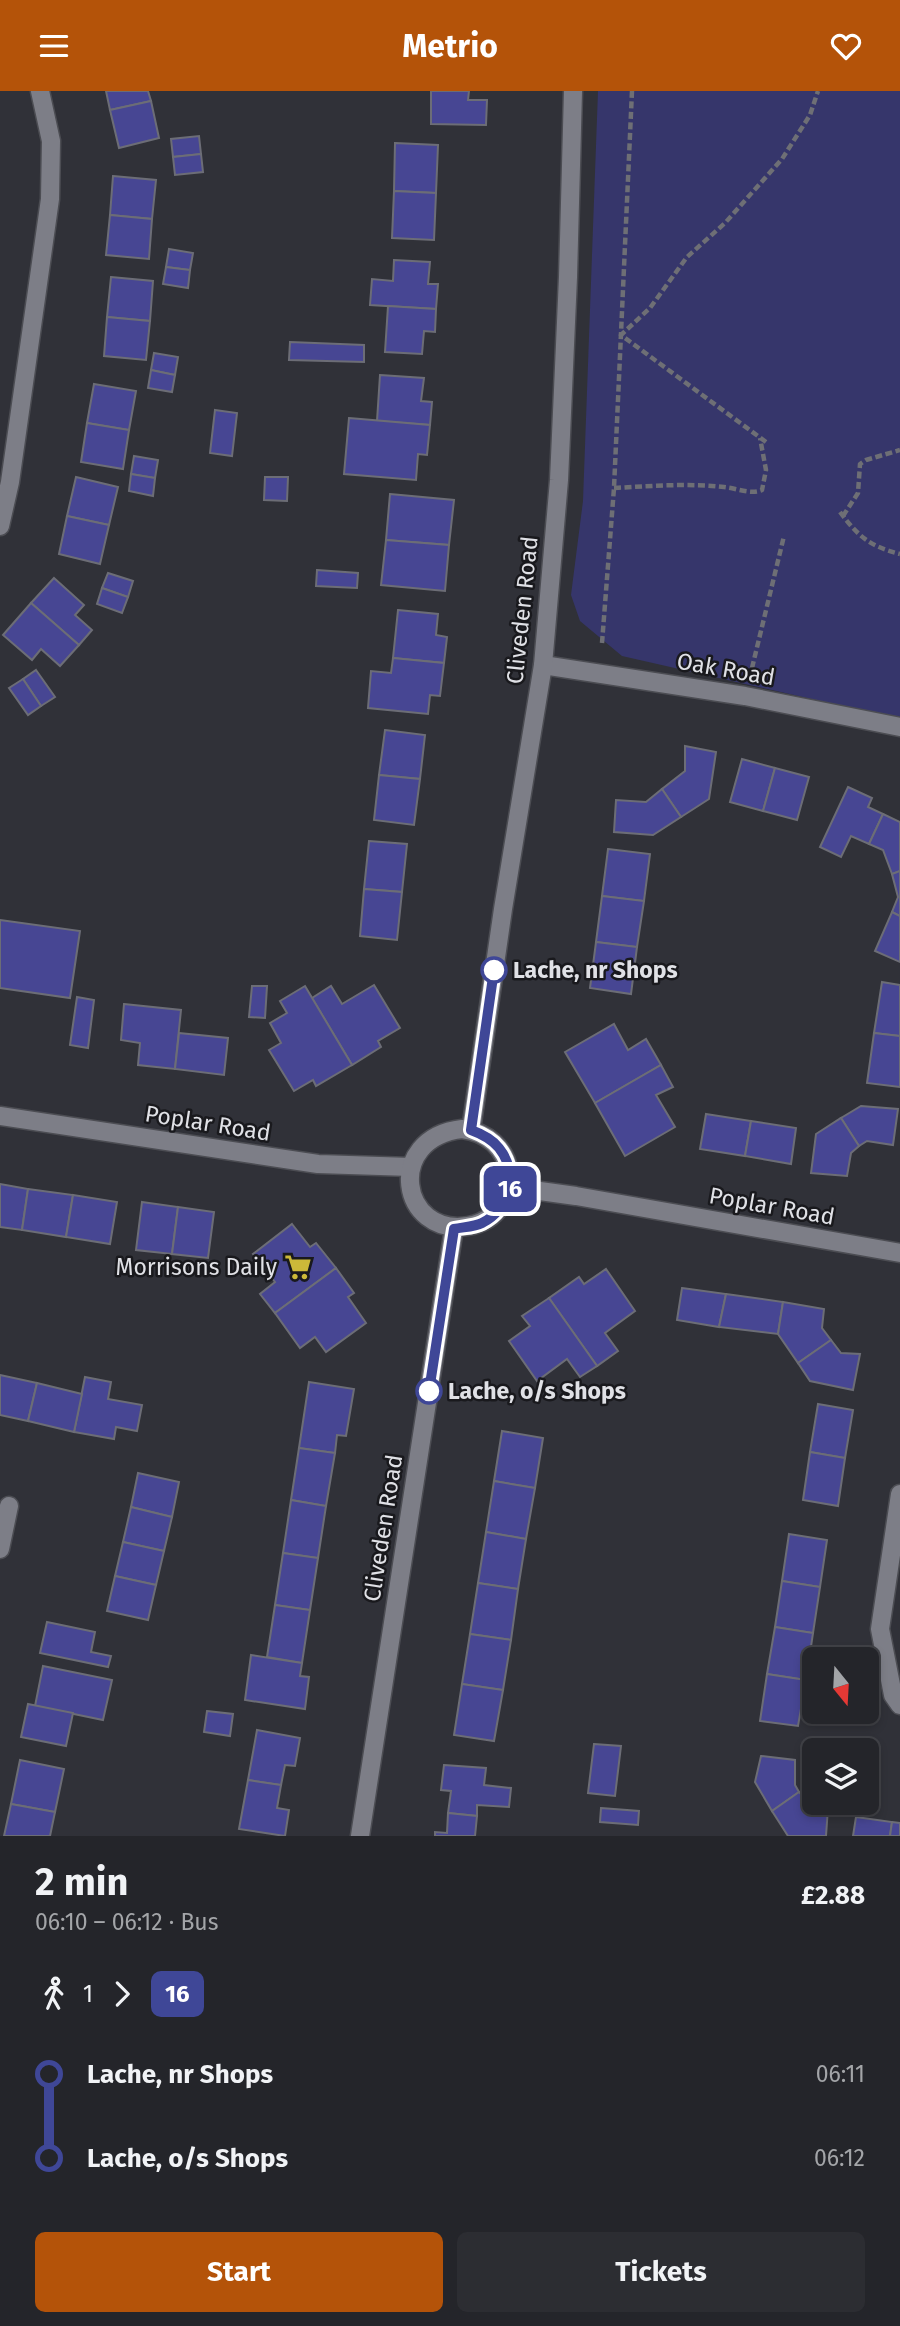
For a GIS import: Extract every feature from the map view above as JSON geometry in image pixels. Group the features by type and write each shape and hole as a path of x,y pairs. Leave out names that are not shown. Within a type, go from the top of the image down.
{"street":[{"path":"0,526 10,482 50,199 51,141 40,91"},
{"name":"Cliveden Road","path":"471,1130 503,909 543,665 559,480 573,91"},
{"name":"Oak Road","path":"543,665 745,696 900,727"},
{"name":"Poplar Road","path":"0,1116 318,1164 411,1167"},
{"path":"471,1130 488,1137 500,1149 508,1164 511,1187 494,1215 480,1224 454,1229 438,1224 423,1213 414,1199 410,1185 411,1167 417,1152 429,1139 445,1131 471,1130"},
{"name":"Poplar Road","path":"511,1187 900,1253"},
{"name":"Cliveden Road","path":"360,1836 454,1229"},
{"path":"900,1494 880,1629 893,1695 900,1705"},
{"path":"0,1549 9,1506"}],"path":[{"path":"600,672 614,488 632,91"},
{"path":"621,335 650,309 687,257 725,223 782,159 810,115 818,91"},
{"path":"621,335 766,442"},
{"path":"614,488 692,485 756,492 762,490 766,470 760,438"},
{"path":"900,450 860,464 859,493 841,514 857,535 886,551 900,554"},
{"path":"745,696 784,536"}],"shaded area":[{"path":"598,91 900,91 900,719 622,656 580,621 571,595 583,501"}],"building":[{"path":"106,91 148,91 151,101 110,110"},
{"path":"431,91 469,91 468,100 487,100 486,125 431,124"},
{"path":"151,101 159,138 119,148 110,110"},
{"path":"199,136 201,154 173,157 171,139"},
{"path":"395,143 438,145 436,193 394,191"},
{"path":"201,154 203,172 175,175 173,157"},
{"path":"113,176 156,180 152,219 110,215"},
{"path":"394,191 436,193 434,240 392,238"},
{"path":"110,215 152,219 149,259 106,255"},
{"path":"169,249 193,253 190,270 166,267"},
{"path":"394,260 430,262 428,284 438,284 436,309 370,305 372,279 393,281"},
{"path":"166,267 190,270 188,288 163,284"},
{"path":"111,277 153,281 150,321 107,317"},
{"path":"388,306 436,309 435,332 424,331 422,354 385,352"},
{"path":"107,317 150,321 146,360 104,356"},
{"path":"290,342 364,345 364,362 289,360"},
{"path":"154,353 178,357 175,375 151,370"},
{"path":"151,370 175,375 172,392 148,388"},
{"path":"380,375 424,378 421,401 432,402 430,425 377,421"},
{"path":"94,384 136,391 129,430 87,423"},
{"path":"215,410 237,413 232,456 210,453"},
{"path":"349,418 430,425 427,455 418,454 416,480 344,474"},
{"path":"87,423 129,430 123,469 81,462"},
{"path":"134,456 158,460 155,478 131,474"},
{"path":"131,474 155,478 153,496 129,491"},
{"path":"76,477 118,487 109,525 67,516"},
{"path":"265,477 288,477 287,501 264,500"},
{"path":"390,494 454,500 449,545 386,540"},
{"path":"67,516 109,525 100,564 59,554"},
{"path":"386,540 449,545 445,591 381,585"},
{"path":"317,570 358,573 357,588 316,586"},
{"path":"108,573 133,581 128,597 102,588"},
{"path":"54,578 84,605 75,615 92,630 79,645 31,603"},
{"path":"102,588 128,597 122,613 97,604"},
{"path":"31,603 79,645 60,666 41,649 32,660 3,635"},
{"path":"398,610 438,614 436,635 447,637 444,663 393,658"},
{"path":"393,658 444,663 440,696 430,695 428,714 368,708 371,671 391,673"},
{"path":"36,670 55,697 41,706 23,679"},
{"path":"23,679 41,706 28,715 9,688"},
{"path":"385,730 425,735 420,779 379,775"},
{"path":"685,746 716,752 709,799 681,817 662,789 685,771"},
{"path":"742,759 775,768 763,811 730,802"},
{"path":"775,768 809,777 797,820 763,811"},
{"path":"379,775 420,779 414,825 374,820"},
{"path":"848,787 872,798 868,807 883,814 869,844 851,836 841,857 820,847"},
{"path":"662,789 681,817 653,835 614,832 616,800 646,802"},
{"path":"883,814 900,822 900,871 892,874 883,850 869,844"},
{"path":"369,841 407,844 402,892 364,889"},
{"path":"608,849 650,854 644,901 602,896"},
{"path":"900,871 900,916 892,912 898,897 892,874"},
{"path":"364,889 402,892 397,940 360,936"},
{"path":"602,896 644,901 637,947 596,942"},
{"path":"892,912 900,916 900,962 875,951"},
{"path":"0,920 80,931 70,998 0,988"},
{"path":"596,942 637,947 631,994 590,988"},
{"path":"882,982 900,985 900,1036 874,1033"},
{"path":"374,985 400,1028 378,1041 381,1047 352,1065 312,998 331,986 342,1004"},
{"path":"252,986 267,986 265,1018 249,1017"},
{"path":"305,986 352,1065 316,1086 313,1080 294,1091 269,1050 281,1043 270,1023 287,1013 280,1001"},
{"path":"77,997 94,1000 88,1048 70,1045"},
{"path":"124,1004 181,1010 175,1069 138,1065 140,1043 121,1040"},
{"path":"614,1024 628,1050 646,1039 661,1065 595,1103 565,1052"},
{"path":"179,1033 228,1038 224,1075 175,1069"},
{"path":"874,1033 900,1036 900,1087 867,1083"},
{"path":"661,1065 673,1087 656,1095 675,1127 625,1156 595,1103"},
{"path":"861,1106 898,1109 893,1145 867,1141 859,1146 841,1118"},
{"path":"706,1114 751,1121 745,1156 700,1149"},
{"path":"841,1118 859,1146 851,1153 847,1176 811,1173 816,1134"},
{"path":"751,1121 796,1128 791,1164 745,1156"},
{"path":"0,1184 28,1189 22,1230 0,1227"},
{"path":"28,1189 73,1195 66,1237 22,1230"},
{"path":"73,1195 117,1202 110,1244 66,1237"},
{"path":"142,1202 178,1207 172,1254 136,1250"},
{"path":"178,1207 214,1212 208,1258 172,1254"},
{"path":"292,1224 310,1247 316,1243 336,1268 275,1313 260,1294 275,1282 253,1254"},
{"path":"336,1268 354,1293 348,1297 366,1323 326,1352 315,1337 300,1348 275,1313"},
{"path":"606,1269 635,1311 605,1333 618,1351 597,1366 549,1298 579,1277 584,1284"},
{"path":"682,1288 726,1294 719,1327 677,1320"},
{"path":"726,1294 783,1302 778,1334 719,1327"},
{"path":"549,1298 597,1366 580,1377 567,1359 537,1381 509,1341 530,1326 522,1316"},
{"path":"783,1302 824,1309 822,1328 831,1340 798,1363 778,1334"},
{"path":"831,1340 841,1353 860,1354 853,1390 810,1381 798,1363"},
{"path":"0,1375 37,1383 28,1421 0,1415"},
{"path":"85,1377 111,1382 108,1399 142,1405 137,1431 116,1427 114,1439 74,1432"},
{"path":"309,1382 354,1389 346,1436 337,1435 335,1453 299,1448"},
{"path":"37,1383 82,1394 74,1432 28,1421"},
{"path":"818,1404 853,1410 845,1458 810,1452"},
{"path":"502,1431 543,1438 535,1488 494,1481"},
{"path":"299,1448 335,1453 326,1506 291,1500"},
{"path":"810,1452 845,1458 838,1506 803,1500"},
{"path":"138,1473 179,1482 172,1517 131,1507"},
{"path":"494,1481 535,1488 526,1539 486,1532"},
{"path":"291,1500 326,1506 318,1558 283,1553"},
{"path":"131,1507 172,1517 164,1551 123,1542"},
{"path":"486,1532 526,1539 518,1589 478,1583"},
{"path":"789,1534 827,1540 820,1587 782,1581"},
{"path":"123,1542 164,1551 156,1585 115,1576"},
{"path":"283,1553 318,1558 310,1610 275,1605"},
{"path":"115,1576 156,1585 148,1620 107,1611"},
{"path":"782,1581 820,1587 813,1633 775,1627"},
{"path":"478,1583 518,1589 511,1640 470,1634"},
{"path":"275,1605 310,1610 302,1663 267,1657"},
{"path":"47,1622 95,1632 91,1652 111,1656 108,1667 40,1653"},
{"path":"775,1627 813,1633 811,1647 802,1647 802,1679 767,1674"},
{"path":"470,1634 511,1640 503,1690 462,1684"},
{"path":"251,1655 302,1663 300,1676 309,1677 305,1709 245,1700"},
{"path":"43,1666 112,1680 103,1720 35,1706"},
{"path":"767,1674 802,1679 798,1726 760,1721"},
{"path":"462,1684 503,1690 494,1741 454,1735"},
{"path":"28,1704 73,1713 66,1746 21,1737"},
{"path":"207,1711 233,1714 230,1736 204,1732"},
{"path":"257,1730 300,1738 295,1766 285,1765 281,1785 248,1780"},
{"path":"594,1744 621,1746 615,1796 588,1793"},
{"path":"761,1756 795,1760 795,1785 799,1792 772,1811 755,1782"},
{"path":"20,1760 64,1769 55,1812 11,1804"},
{"path":"444,1765 486,1768 484,1785 511,1788 509,1807 477,1805 477,1816 448,1813 451,1791 441,1790"},
{"path":"248,1780 281,1785 277,1808 289,1810 285,1836 239,1829"},
{"path":"799,1792 802,1795 802,1815 828,1815 826,1836 788,1836 772,1811"},
{"path":"11,1804 55,1812 50,1836 4,1836"},
{"path":"601,1808 639,1811 638,1825 600,1822"},
{"path":"448,1813 477,1816 475,1836 435,1836 435,1832 447,1833"},
{"path":"856,1817 892,1822 890,1836 853,1836"},
{"path":"892,1822 900,1823 900,1836 890,1836"}],"bus line":[{"name":"16","path":"429,1391 454,1229 480,1224 494,1215 505,1201 511,1187 508,1164 500,1149 488,1137 471,1130 494,970"}],"place":[{"name":"Lache, nr Shops","path":"494,970"},
{"name":"Morrisons Daily","path":"298,1267"},
{"name":"Lache, o/s Shops","path":"429,1391"}]}
